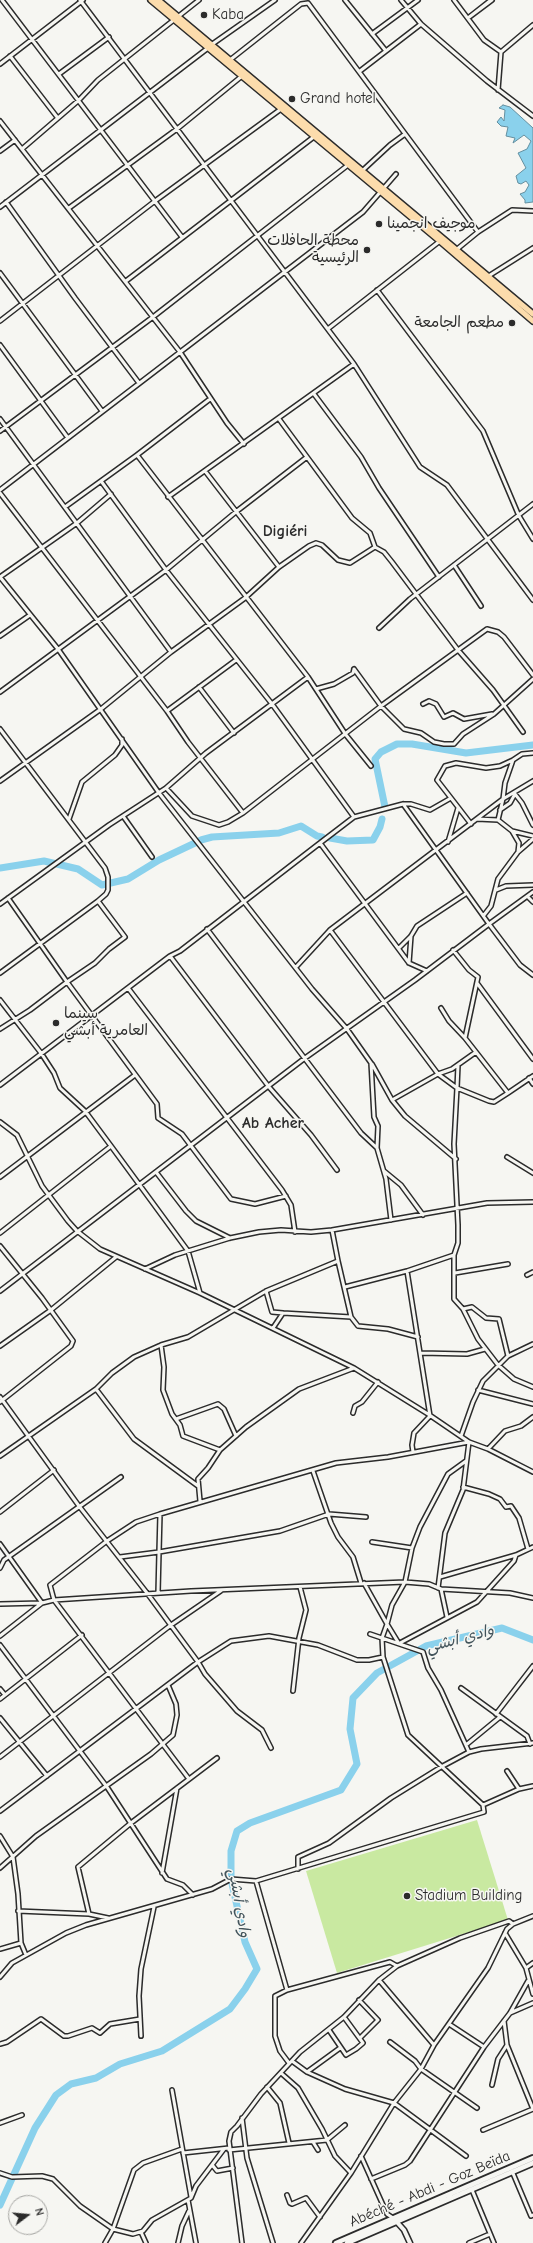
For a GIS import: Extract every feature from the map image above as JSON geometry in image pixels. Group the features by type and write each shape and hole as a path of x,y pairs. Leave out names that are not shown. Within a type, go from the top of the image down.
{"highway":[{"path":"150,0 209,46 281,110 362,171 383,191"},
{"path":"158,0 175,18"},
{"path":"209,46 230,60 348,165 383,191 456,250 533,322"},
{"path":"417,219 440,241 533,314"}],"main road":[{"name":"Abéché - Abdi - Goz Beïda","path":"336,2243 395,2220 511,2170 533,2158"},
{"path":"347,2243 395,2220 472,2190 511,2170 533,2163"}],"street":[{"path":"2,0 60,74 182,237"},
{"path":"0,64 82,0 177,129 329,328 420,467 447,485 533,600"},
{"path":"22,149 57,117 79,100 87,89 199,0"},
{"path":"265,0 268,5"},
{"path":"0,207 101,129 151,93 209,46 275,0"},
{"path":"345,0 386,51"},
{"path":"401,0 421,24 498,90 533,116"},
{"path":"372,34 418,0"},
{"path":"454,0 484,40 501,52"},
{"path":"468,18 491,0"},
{"path":"230,60 306,2 360,71 478,232"},
{"path":"360,71 421,24"},
{"path":"498,90 501,52 533,25"},
{"path":"60,74 109,37"},
{"path":"10,56 57,117"},
{"path":"69,208 177,129 242,76"},
{"path":"0,321 204,164 281,110"},
{"path":"0,121 43,174 180,352 210,399 244,444"},
{"path":"362,171 390,145 405,134"},
{"path":"126,281 316,135"},
{"path":"0,151 15,140"},
{"path":"0,431 153,317 348,165"},
{"path":"0,490 363,212 383,191 396,174"},
{"path":"6,202 58,275 139,383"},
{"path":"456,250 478,232 512,210 533,211"},
{"path":"329,328 440,241"},
{"path":"486,278 533,248"},
{"path":"0,273 102,411"},
{"path":"377,290 483,431 519,516 533,539"},
{"path":"0,345 68,438"},
{"path":"168,497 354,364"},
{"path":"314,394 361,457 379,488 438,577"},
{"path":"65,507 210,399"},
{"path":"0,419 130,594 171,652"},
{"path":"279,419 352,518 370,533 376,547 384,552 458,650 504,705 523,732"},
{"path":"136,455 203,539 245,598 308,677 346,735 371,766"},
{"path":"0,692 130,594 166,570 237,511 307,457"},
{"path":"205,471 279,567"},
{"path":"101,480 166,570 272,704 354,817"},
{"path":"0,493 243,813"},
{"path":"111,494 77,523 0,577 58,649 101,708 159,793 245,901 312,989 347,1029 371,1063 392,1100 418,1129 456,1159"},
{"path":"379,628 416,594 533,504"},
{"path":"0,782 101,708 171,652 245,598 279,567 312,544 322,545 338,560 350,563 376,547"},
{"path":"454,565 481,606"},
{"path":"530,595 533,592"},
{"path":"0,636 30,615"},
{"path":"166,788 192,816 219,825 243,813 346,735 381,706 488,629 492,629 504,637 533,675"},
{"path":"167,711 236,660"},
{"path":"316,689 334,684 353,673 354,668 381,706 404,729 421,733 434,742 454,744 463,734 494,714 533,679"},
{"path":"0,904 86,841 166,788 201,758 308,677"},
{"path":"199,687 234,733"},
{"path":"422,704 429,701 436,704 444,717 453,713 464,719 494,714"},
{"path":"0,730 24,764 86,841 105,868 108,877 107,893 98,902 0,973"},
{"path":"69,820 82,782 116,755 122,745 122,739"},
{"path":"471,824 437,780 445,766 456,763 486,768 500,766 522,754 533,753"},
{"path":"498,820 505,783 513,760"},
{"path":"296,967 330,930 503,799 515,794 533,781"},
{"path":"500,810 510,803 515,794"},
{"path":"515,794 522,803 533,826"},
{"path":"0,1085 170,956 180,951 354,817 403,804 411,804 430,810 451,798"},
{"path":"403,804 520,965 533,975"},
{"path":"448,842 458,808"},
{"path":"122,816 152,856"},
{"path":"477,819 498,820 512,831 533,838 518,852 498,879 491,906 484,915"},
{"path":"512,831 519,843 518,852"},
{"path":"320,843 409,963 427,971"},
{"path":"496,890 506,886 533,885"},
{"path":"0,1291 305,1058 427,971 453,950 533,892"},
{"path":"399,948 411,936 417,926 467,893"},
{"path":"528,896 533,902"},
{"path":"8,898 67,982 157,1104 158,1118 182,1134 189,1146 231,1199 255,1204 286,1196"},
{"path":"0,1029 95,963 109,949 125,937 98,902"},
{"path":"207,929 361,1133 377,1148"},
{"path":"330,930 382,1002 438,1074 457,1088 494,1102 533,1076"},
{"path":"409,963 411,936"},
{"path":"453,950 469,970 478,977 465,1038"},
{"path":"170,956 269,1087 310,1135 337,1170"},
{"path":"477,983 533,1059"},
{"path":"128,988 286,1196 291,1205 295,1232"},
{"path":"0,1000 41,1053 54,1073 60,1088 85,1111 188,1251 200,1293"},
{"path":"441,1008 449,1021 465,1038 508,1093"},
{"path":"392,1100 438,1074 458,1065 476,1052"},
{"path":"371,1063 374,1117 378,1126 377,1148 384,1171 391,1220"},
{"path":"458,1065 454,1132 458,1243 454,1255 455,1273 452,1295 463,1310 485,1349 498,1365 514,1379 533,1387"},
{"path":"0,1177 85,1111 135,1075"},
{"path":"529,1078 533,1084"},
{"path":"0,1122 17,1135 48,1195 77,1231 100,1248 116,1258 200,1293 354,1368 378,1382 469,1442 488,1449 533,1472"},
{"path":"0,1233 111,1146"},
{"path":"507,1157 533,1173"},
{"path":"384,1171 401,1185 423,1215"},
{"path":"156,1172 186,1211 196,1221 230,1238"},
{"path":"145,1269 188,1251 230,1238 259,1232 332,1230 423,1215 487,1202 533,1202"},
{"path":"332,1230 351,1317 358,1326 388,1329 418,1337"},
{"path":"0,1246 23,1273 73,1341 72,1344 1,1400 54,1470 79,1506 120,1557 171,1625 205,1674 238,1711 262,1730 272,1748"},
{"path":"345,1287 454,1255"},
{"path":"0,1346 51,1310 116,1258"},
{"path":"0,1456 96,1389 125,1363 161,1345 188,1337 266,1291 338,1261"},
{"path":"455,1273 508,1264"},
{"path":"407,1270 430,1416"},
{"path":"527,1275 533,1272"},
{"path":"266,1291 272,1312 351,1317"},
{"path":"463,1310 472,1307 486,1318 499,1319 508,1356"},
{"path":"273,1328 283,1313"},
{"path":"461,1436 478,1390 498,1365 508,1356 533,1344"},
{"path":"161,1345 164,1367 163,1390 180,1425 183,1436 220,1450"},
{"path":"421,1353 467,1354 485,1349"},
{"path":"200,1502 198,1479 208,1468 220,1450 236,1436 299,1389 354,1368"},
{"path":"353,1413 355,1406 362,1402 378,1382"},
{"path":"96,1389 134,1439 198,1486"},
{"path":"478,1390 533,1404"},
{"path":"176,1419 218,1404 224,1409 236,1436"},
{"path":"413,1452 412,1445 414,1433 430,1416"},
{"path":"488,1449 505,1431 521,1426 533,1417"},
{"path":"189,1779 164,1743 54,1600 51,1588 52,1583 107,1541 136,1522 336,1463 469,1442"},
{"path":"446,1617 439,1588 445,1533 463,1487 469,1442"},
{"path":"0,1977 12,1963 66,1933 108,1918 154,1907 212,1890 231,1879 256,1881 483,1813 485,1811 483,1805 408,1735 383,1657 382,1638 392,1605 405,1582 412,1548 443,1481 448,1474 466,1461"},
{"path":"0,1512 54,1470"},
{"path":"313,1471 338,1537 352,1554 362,1583 399,1643"},
{"path":"0,1568 1,1563 10,1558 79,1506 122,1477"},
{"path":"463,1487 489,1494 500,1499 506,1507 511,1506 519,1518 528,1549"},
{"path":"158,1593 160,1514"},
{"path":"120,1557 159,1552 280,1531 329,1514 366,1517"},
{"path":"372,1542 412,1548"},
{"path":"0,1544 42,1603"},
{"path":"440,1578 516,1555 533,1547"},
{"path":"399,1643 433,1627 446,1617 471,1606 488,1591 514,1562 516,1555"},
{"path":"0,1604 42,1603 54,1600 147,1593 405,1582 430,1584 439,1588 488,1591 533,1598"},
{"path":"293,1691 300,1642 299,1638 306,1610 300,1587"},
{"path":"0,1758 171,1625 222,1590"},
{"path":"0,1636 42,1603"},
{"path":"370,1634 423,1652 428,1668 441,1690 469,1752"},
{"path":"0,1699 82,1636"},
{"path":"0,1811 136,1708 223,1645 238,1639 269,1636 318,1645 357,1660 369,1660 383,1657"},
{"path":"0,1645 54,1716 79,1752 107,1787 162,1873 167,1879 182,1885 193,1895"},
{"path":"496,1714 533,1666"},
{"path":"0,1868 36,1836 107,1787 164,1743 173,1734 177,1715 176,1704 168,1685"},
{"path":"0,1688 5,1695"},
{"path":"298,1869 298,1857 329,1842 391,1798 441,1767 469,1752 481,1749 531,1744 527,1736 461,1688"},
{"path":"466,1745 500,1717"},
{"path":"0,1718 47,1776"},
{"path":"90,1914 78,1867 131,1823 217,1758"},
{"path":"507,1771 519,1789"},
{"path":"483,1805 519,1789 533,1786"},
{"path":"162,1873 177,1788"},
{"path":"0,1836 13,1857 18,1894 21,1942 26,1955"},
{"path":"256,1881 287,1990"},
{"path":"141,2036 140,2019 144,1952 154,1907"},
{"path":"18,1911 90,1914 108,1918"},
{"path":"301,2243 351,2173 394,2103 421,2069 434,2045 488,1968 505,1933 513,1924 533,1916"},
{"path":"242,2243 233,2168 229,2149 231,2132 267,2087 290,2062 344,2018 379,1980 397,1966 460,1938 509,1921 513,1924"},
{"path":"505,1933 526,1968 528,1981 533,1994"},
{"path":"0,1949 21,1942"},
{"path":"397,1966 390,1962 287,1990 276,1996 274,2023 275,2036 280,2051 290,2062 307,2072 345,2089 394,2103 466,2156"},
{"path":"526,1968 533,1963"},
{"path":"379,1980 434,2045"},
{"path":"371,2178 408,2163 484,2047 510,2013 528,1981"},
{"path":"359,2000 378,2020 360,2038"},
{"path":"510,2013 533,2003"},
{"path":"329,2030 340,2048 347,2055 362,2044 360,2038 344,2018"},
{"path":"0,2044 8,2042 41,2019 64,2036 68,2036 92,2028 100,2033 110,2024 140,2019"},
{"path":"483,2130 533,2109 507,2045 504,2020"},
{"path":"448,2024 484,2047"},
{"path":"390,2042 415,2061 421,2069 477,2108"},
{"path":"492,2085 498,2058 507,2045"},
{"path":"307,2072 340,2048"},
{"path":"281,2073 298,2088 337,2159 351,2173"},
{"path":"267,2087 280,2103 289,2143"},
{"path":"172,2090 189,2199 189,2210 196,2243"},
{"path":"0,2123 22,2115"},
{"path":"242,2118 246,2149 273,2243"},
{"path":"105,2243 113,2229 134,2170 143,2163 182,2151 246,2149 289,2143 327,2140 345,2125"},
{"path":"313,2142 318,2150"},
{"path":"0,2173 12,2177 42,2176 53,2179 80,2206 113,2229 125,2234 142,2232 152,2220 189,2199 196,2186 213,2166 224,2149"},
{"path":"361,2156 387,2214 404,2230 410,2243"},
{"path":"213,2166 217,2171 233,2168"},
{"path":"511,2170 533,2220"},
{"path":"472,2190 494,2243"},
{"path":"287,2195 290,2203 292,2204 306,2198 320,2217"},
{"path":"178,2243 182,2226 189,2210"},
{"path":"142,2232 146,2243"},
{"path":"468,2243 490,2234"}],"green space":[{"name":"Stadium Building","path":"477,1820 508,1920 337,1973 306,1871"}],"water":[{"path":"503,105 510,107 533,128 533,202 525,203 525,200 520,194 525,192 529,185 526,181 521,184 518,183 516,176 526,168 518,153 527,149 531,141 524,135 513,143 515,138 506,136 508,127 501,126 497,122 501,117 504,121 505,110 499,108"}],"waterway":[{"path":"385,807 375,759 381,752 397,744 412,744 466,753 533,745"},
{"path":"330,838 347,841 373,840 380,827 382,819"},
{"path":"201,840 212,837 279,833 301,826 317,836 322,837"},
{"path":"0,868 44,861 78,869 102,885 128,879 159,860 195,843"},
{"name":"وادي أبشي","path":"0,2205 35,2128 56,2095 71,2084 96,2078 120,2064 162,2051 230,2009 245,1989 257,1969 245,1942 231,1879 231,1851 237,1831 250,1823 341,1790 357,1764 350,1729 353,1698 377,1673 426,1646 502,1628 533,1640"}],"place":[{"name":"Kaba","path":"204,15"},
{"name":"Grand hotel","path":"292,99"},
{"name":"موجيف انجمينا","path":"379,224"},
{"name":"محطة الحافلات الرئيسية","path":"367,250"},
{"name":"مطعم الجامعة","path":"512,323"},
{"name":"سينما العامرية أبشي","path":"56,1023"},
{"name":"Stadium Building","path":"407,1896"}],"district":[{"name":"Digiéri","path":"285,531"},
{"name":"Ab Acher","path":"273,1123"}]}
